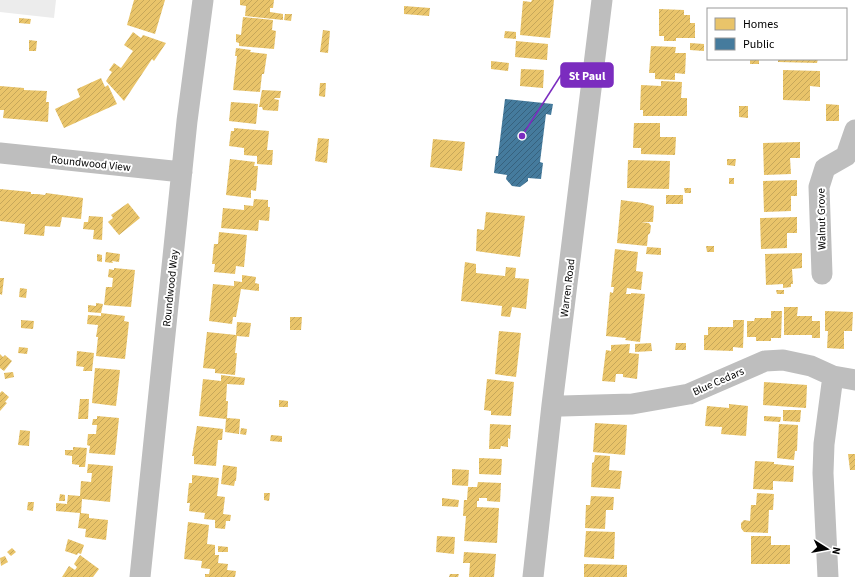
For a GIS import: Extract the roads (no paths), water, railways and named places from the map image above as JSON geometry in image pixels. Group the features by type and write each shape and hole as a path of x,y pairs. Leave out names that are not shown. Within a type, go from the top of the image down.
{"street":[{"name":"Roundwood Way","path":"140,577 182,172 202,0"},
{"name":"Warren Road","path":"533,577 552,405 602,0"},
{"name":"Walnut Grove","path":"822,274 819,186 826,168 850,161 855,130"},
{"name":"Roundwood View","path":"0,153 182,172"},
{"name":"Blue Cedars","path":"552,405 632,404 689,394 765,361 783,360 811,366 833,376 855,380"},
{"path":"828,577 823,473 824,444 833,376"}],"place":[{"name":"St Paul","path":"522,136"}]}
